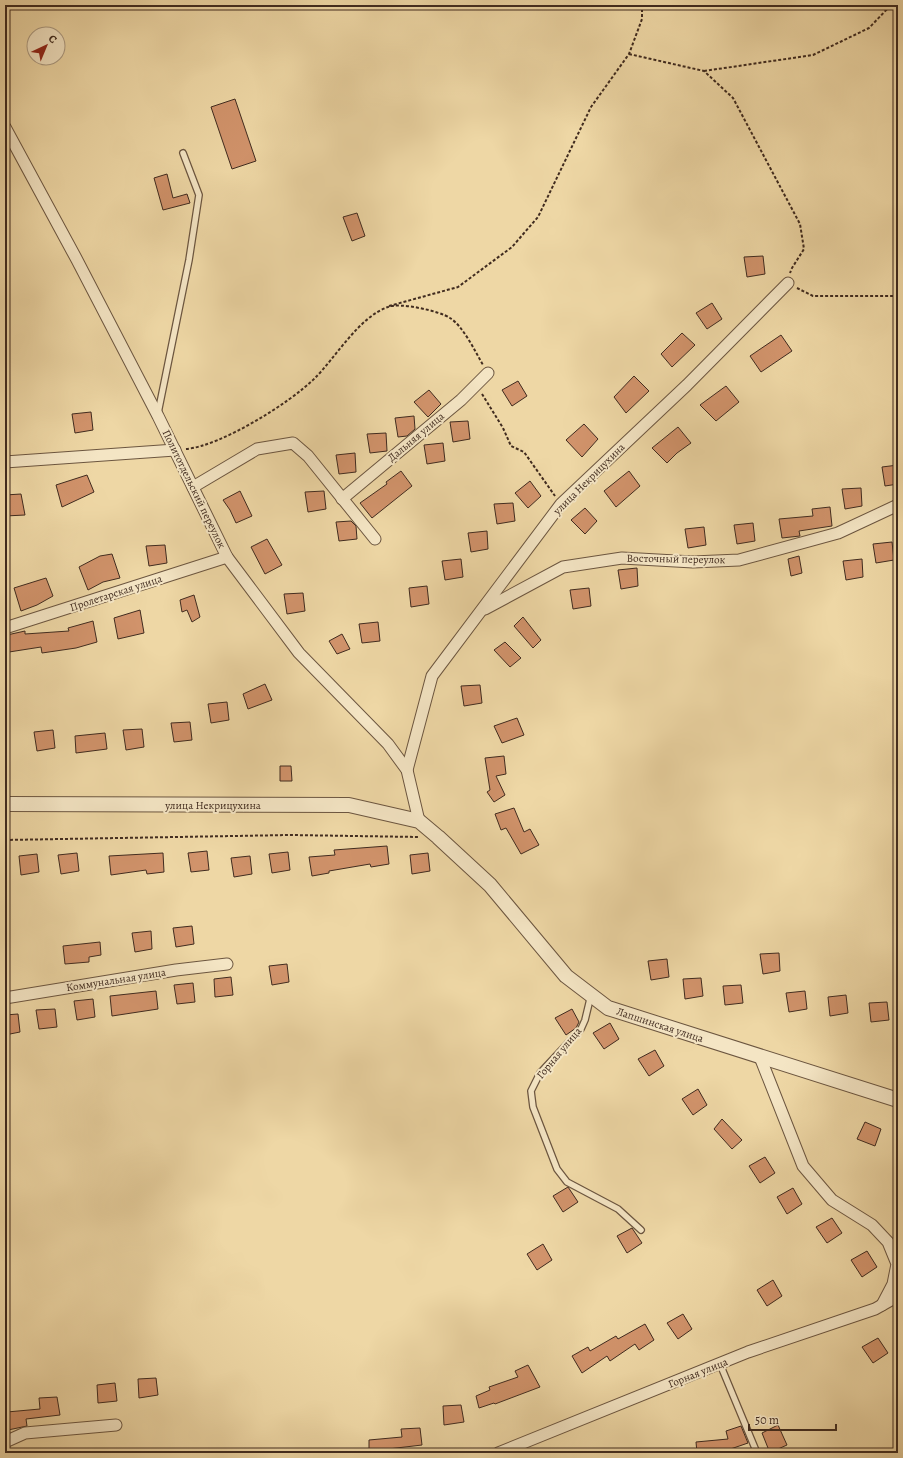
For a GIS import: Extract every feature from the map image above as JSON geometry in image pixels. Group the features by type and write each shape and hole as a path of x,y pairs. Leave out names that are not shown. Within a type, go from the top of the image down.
{"street":[{"name":"Политотдельский переулок","path":"5,127 77,260 158,416 227,557 299,653 388,744 407,770 418,821"},
{"name":"улица Некрицухина","path":"407,770 432,676 561,504 687,385 788,283"},
{"name":"Дальняя улица","path":"342,499 461,400 488,373"},
{"path":"193,487 257,449 292,443 308,456 375,539"},
{"path":"5,462 175,450"},
{"name":"Восточный переулок","path":"481,611 563,567 622,558 693,562 739,560 838,533 898,505"},
{"name":"Пролетарская улица","path":"5,628 227,557"},
{"name":"улица Некрицухина","path":"5,804 349,805 418,821"},
{"name":"Лапшинская улица","path":"418,821 438,837 490,885 566,976 608,1008 898,1100"},
{"name":"Коммунальная улица","path":"5,998 176,970 227,964"},
{"path":"760,1057 803,1166 832,1200 872,1225 888,1242 897,1264 893,1284 882,1305"},
{"name":"Горная улица","path":"498,1453 748,1352 875,1309 898,1296"},
{"path":"5,1442 26,1433 116,1425"}],"lane":[{"path":"158,416 189,260 199,195 183,153"},
{"name":"Горная улица","path":"591,995 585,1020 581,1029 540,1073 531,1091 533,1107 557,1169 567,1182 618,1209 641,1230"},
{"path":"720,1364 757,1453"}],"path":[{"path":"175,450 192,448 220,438 266,416 314,379 367,319 389,306 458,287 512,247 538,217 591,107 629,54 642,19 642,5"},
{"path":"629,54 704,71 812,55 869,28 891,5"},
{"path":"704,71 733,98 800,224 804,249 792,268 788,283 813,296 898,296"},
{"path":"389,306 413,306 450,318 468,338 488,373"},
{"path":"476,384 503,428 511,446 524,452 561,504"},
{"path":"5,840 290,835 438,837"}],"building":[{"path":"235,99 256,161 232,169 211,107"},
{"path":"167,174 173,198 187,194 190,203 163,210 154,178"},
{"path":"357,213 365,236 352,241 343,217"},
{"path":"763,256 765,274 747,277 744,257"},
{"path":"712,303 722,319 707,329 696,313"},
{"path":"682,333 695,345 672,367 661,354"},
{"path":"781,335 792,351 761,372 750,356"},
{"path":"634,376 649,391 626,413 614,397"},
{"path":"518,381 527,396 512,406 502,390"},
{"path":"726,386 739,402 716,421 700,405"},
{"path":"429,390 441,404 428,417 414,402"},
{"path":"91,412 93,430 75,433 72,414"},
{"path":"414,416 415,429 407,436 398,437 395,418"},
{"path":"468,421 470,439 453,442 450,422"},
{"path":"584,424 598,439 582,457 566,440"},
{"path":"678,427 691,443 677,453 667,463 652,448"},
{"path":"386,433 387,451 370,453 367,434"},
{"path":"443,443 445,461 427,464 424,445"},
{"path":"355,453 356,472 339,474 336,455"},
{"path":"898,465 898,484 885,486 882,467"},
{"path":"401,471 412,486 372,518 360,503 387,484 386,482"},
{"path":"629,471 640,486 616,507 604,491"},
{"path":"87,475 94,492 62,507 56,485"},
{"path":"530,481 541,496 528,508 515,493"},
{"path":"861,488 862,506 845,509 842,489"},
{"path":"240,491 252,516 236,523 223,500"},
{"path":"324,491 326,509 308,512 305,492"},
{"path":"21,494 25,515 5,516 5,495"},
{"path":"513,503 515,521 497,524 494,504"},
{"path":"830,507 832,526 799,531 800,536 782,538 779,519 813,516 812,509"},
{"path":"585,508 597,521 585,534 571,520"},
{"path":"351,521 356,526 357,539 339,541 336,522"},
{"path":"753,523 755,541 737,544 734,525"},
{"path":"704,527 706,545 688,548 685,529"},
{"path":"487,531 488,549 471,552 468,533"},
{"path":"267,539 282,565 265,574 251,547"},
{"path":"892,542 894,560 876,563 873,544"},
{"path":"165,545 167,563 149,566 146,546"},
{"path":"112,554 120,578 103,582 88,590 79,567 100,556"},
{"path":"799,556 802,573 791,576 788,559"},
{"path":"461,559 463,577 445,580 442,561"},
{"path":"862,559 863,577 846,580 843,561"},
{"path":"637,568 638,586 621,589 618,570"},
{"path":"46,578 53,596 37,605 21,611 14,588"},
{"path":"427,586 429,604 411,607 409,588"},
{"path":"589,588 591,606 573,609 570,590"},
{"path":"303,593 305,611 287,614 284,594"},
{"path":"194,595 200,617 192,622 187,610 182,612 180,600"},
{"path":"140,610 144,633 118,639 114,618"},
{"path":"523,617 541,640 533,648 514,626"},
{"path":"93,621 97,642 76,648 42,653 41,647 9,652 7,635 25,631 25,634 69,631 68,628"},
{"path":"378,622 380,641 362,643 359,624"},
{"path":"342,634 350,649 337,654 329,641"},
{"path":"505,642 521,658 510,667 494,650"},
{"path":"265,684 272,700 248,709 243,694"},
{"path":"480,685 482,703 464,706 461,686"},
{"path":"227,702 229,720 211,723 208,704"},
{"path":"517,718 524,735 502,743 494,726"},
{"path":"190,722 192,740 174,742 171,723"},
{"path":"142,729 144,747 126,750 123,730"},
{"path":"53,730 55,748 37,751 34,732"},
{"path":"105,733 107,749 76,753 75,736"},
{"path":"504,756 506,774 496,776 505,795 494,802 487,792 490,790 485,758"},
{"path":"280,766 291,766 292,781 280,781"},
{"path":"514,808 524,832 530,829 539,845 521,854 506,828 501,830 495,814"},
{"path":"387,846 389,864 371,867 370,864 329,871 329,873 312,876 309,857 335,855 334,850"},
{"path":"207,851 209,870 191,872 188,853"},
{"path":"288,852 290,870 272,873 269,854"},
{"path":"77,853 79,871 61,874 58,855"},
{"path":"163,853 164,872 147,874 146,870 111,875 109,856"},
{"path":"428,853 430,871 412,874 410,855"},
{"path":"37,854 39,872 21,875 19,856"},
{"path":"250,856 252,874 234,877 231,858"},
{"path":"192,926 194,944 176,947 173,928"},
{"path":"151,931 152,949 135,952 132,933"},
{"path":"100,942 101,955 89,957 89,962 65,964 63,946"},
{"path":"779,953 780,971 763,974 760,954"},
{"path":"667,959 669,977 651,980 648,961"},
{"path":"287,964 289,982 272,985 269,966"},
{"path":"231,977 233,995 215,997 214,979"},
{"path":"701,978 703,996 685,999 683,979"},
{"path":"193,983 195,1002 177,1004 174,985"},
{"path":"741,985 743,1003 725,1005 723,986"},
{"path":"156,991 158,1009 112,1016 110,996"},
{"path":"805,991 807,1009 789,1012 786,993"},
{"path":"846,995 848,1013 830,1016 828,997"},
{"path":"93,999 95,1017 77,1020 74,1001"},
{"path":"887,1002 889,1020 871,1022 869,1003"},
{"path":"55,1009 57,1027 39,1029 36,1010"},
{"path":"572,1009 579,1022 576,1028 566,1035 555,1018"},
{"path":"18,1014 20,1032 5,1035 5,1015"},
{"path":"610,1023 619,1039 604,1049 593,1033"},
{"path":"655,1050 664,1066 649,1076 638,1059"},
{"path":"698,1089 707,1105 693,1115 682,1099"},
{"path":"722,1119 742,1140 732,1149 714,1129"},
{"path":"865,1122 881,1129 875,1146 857,1139"},
{"path":"765,1157 775,1173 760,1183 749,1166"},
{"path":"568,1187 578,1202 563,1212 553,1196"},
{"path":"793,1188 802,1204 787,1214 777,1197"},
{"path":"832,1218 842,1233 827,1243 816,1227"},
{"path":"632,1228 642,1243 627,1253 617,1236"},
{"path":"543,1244 552,1260 537,1270 527,1254"},
{"path":"867,1251 877,1267 862,1277 851,1260"},
{"path":"773,1280 782,1296 767,1306 757,1290"},
{"path":"683,1314 692,1329 678,1339 667,1323"},
{"path":"645,1324 654,1340 639,1350 635,1344 610,1361 607,1356 582,1373 572,1356 588,1347 590,1351 616,1336 618,1339"},
{"path":"878,1338 888,1353 873,1363 862,1347"},
{"path":"528,1365 540,1387 495,1404 494,1403 479,1408 476,1396 490,1390 489,1387 518,1377 515,1371"},
{"path":"156,1378 158,1395 139,1398 138,1379"},
{"path":"115,1383 117,1401 98,1403 97,1385"},
{"path":"57,1397 60,1415 26,1419 27,1426 8,1430 7,1412 40,1409 39,1398"},
{"path":"461,1405 464,1422 444,1425 443,1406"},
{"path":"778,1425 787,1445 778,1449 780,1453 770,1453 762,1433"},
{"path":"741,1426 748,1443 719,1453 697,1453 696,1442 728,1439 726,1431"},
{"path":"420,1428 422,1445 388,1449 389,1453 369,1453 369,1440 402,1437 401,1429"}]}
